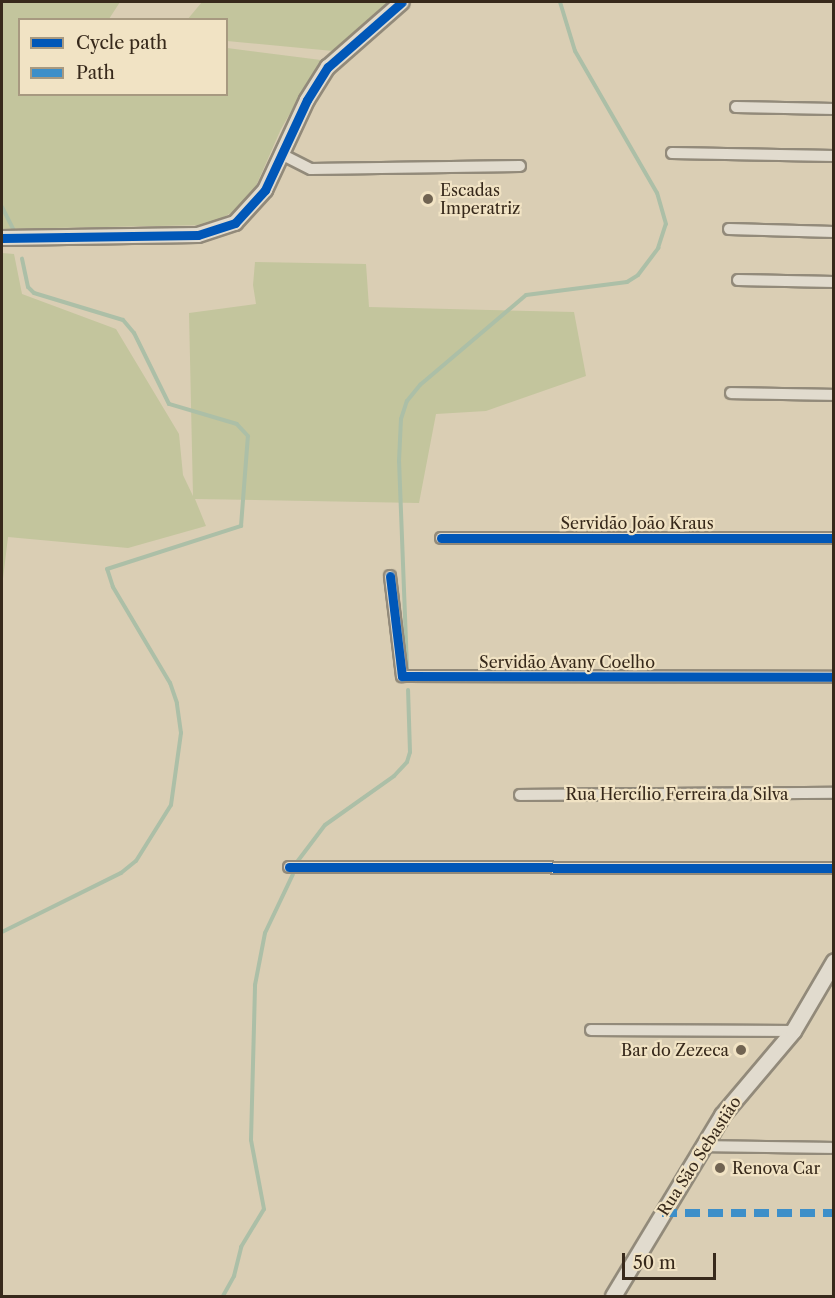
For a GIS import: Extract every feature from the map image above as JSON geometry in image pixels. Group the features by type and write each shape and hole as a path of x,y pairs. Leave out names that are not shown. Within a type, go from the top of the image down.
{"main road":[{"name":"Rua São Sebastião","path":"613,1296 702,1146 745,1085 793,1031 834,961"}],"street":[{"path":"2,238 198,235 219,231 242,218 258,201 283,155 307,100 328,67 402,2"},
{"path":"735,107 834,109"},
{"path":"672,153 834,156"},
{"path":"283,155 310,169 520,166"},
{"path":"729,229 834,232"},
{"path":"738,280 834,282"},
{"path":"731,393 834,395"},
{"name":"Servidão João Kraus","path":"441,538 834,538"},
{"name":"Servidão Avany Coelho","path":"390,576 402,676 834,677"},
{"name":"Rua Hercílio Ferreira da Silva","path":"520,795 834,793"},
{"path":"289,867 834,868"},
{"path":"591,1030 793,1031"},
{"path":"702,1146 831,1148"}],"green space":[{"path":"2,2 120,2 110,18 18,18 18,96 228,96 228,48 321,60 281,129 256,186 236,210 210,225 2,229"},
{"path":"202,2 389,2 333,51 228,41 228,18 189,18"},
{"path":"2,253 14,254 22,294 116,329 179,434 183,475 193,496 189,313 256,304 253,285 255,262 366,264 369,307 574,312 586,376 486,411 436,414 419,503 195,499 206,526 128,548 8,537 2,587"}],"waterway":[{"path":"407,668 399,461 401,419 407,401 420,385 526,295 627,282 638,275 658,248 666,224 657,193 575,51 560,2"},
{"path":"2,207 14,231"},
{"path":"2,932 121,873 136,861 171,805 181,733 177,703 170,683 113,587 107,569 241,526 248,436 237,424 169,404 134,333 123,320 34,293 28,287 22,259"},
{"path":"297,862 325,825 394,776 407,762 410,752 408,690"},
{"path":"223,1296 234,1276 241,1247 264,1209 251,1140 255,985 265,933 293,874"}],"marked path":[{"path":"662,1213 834,1213"}],"cycle path":[{"path":"2,238 198,235 235,223 265,190 307,100 328,67 402,2"},
{"path":"441,538 834,538"},
{"path":"390,576 402,676 834,677"},
{"path":"289,867 834,868"}],"place":[{"name":"Escadas Imperatriz","path":"428,199"},
{"name":"Bar do Zezeca","path":"741,1050"},
{"name":"Renova Car","path":"720,1168"}]}
